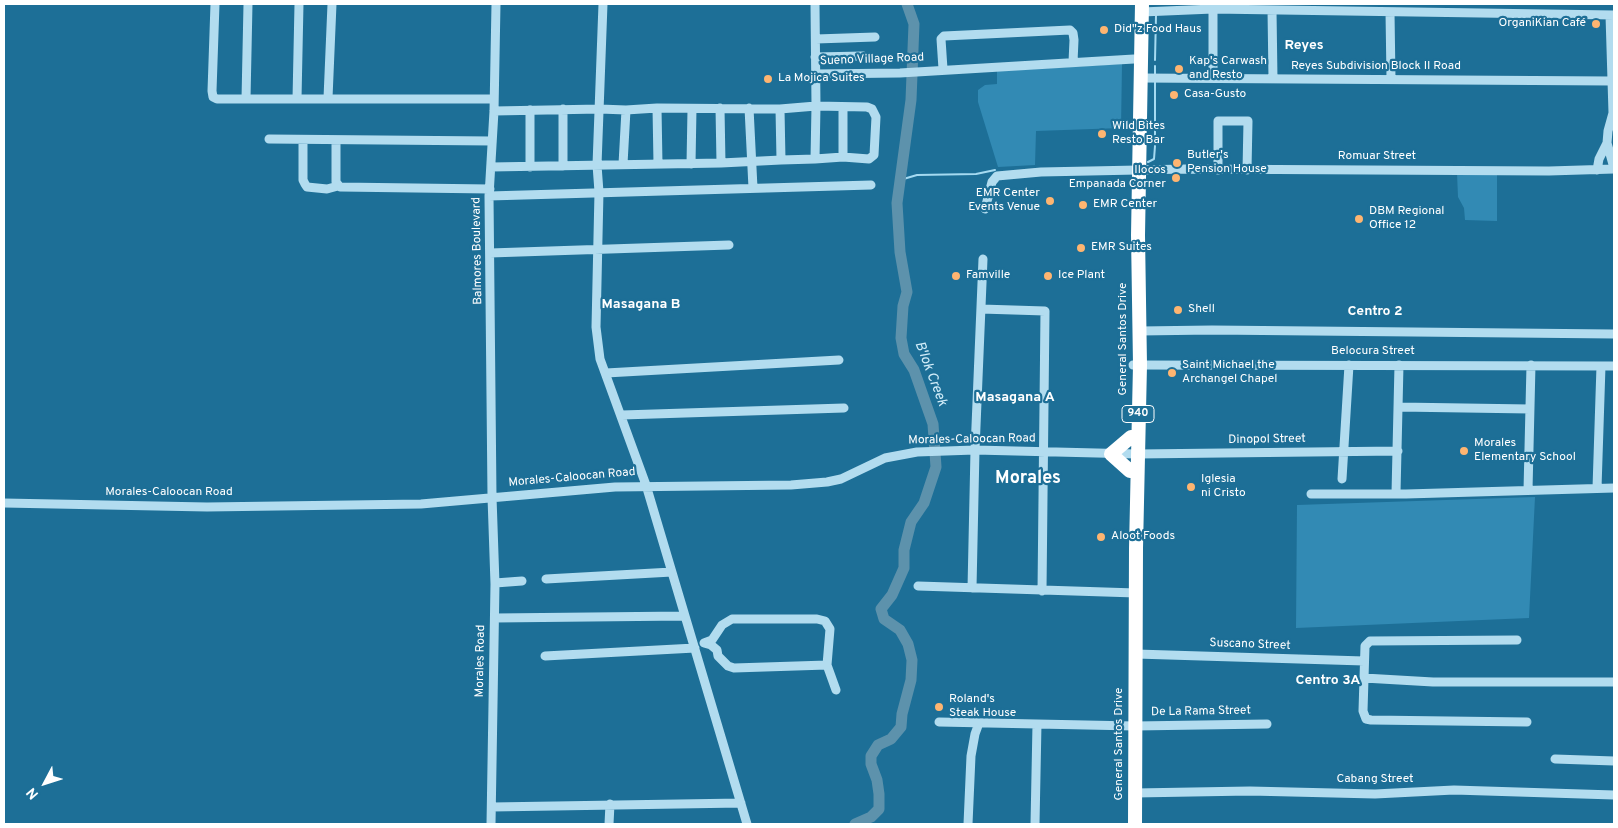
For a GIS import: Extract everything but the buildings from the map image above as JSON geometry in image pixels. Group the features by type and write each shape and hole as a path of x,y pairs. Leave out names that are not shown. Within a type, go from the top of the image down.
{"highway":[{"name":"General Santos Drive","path":"1126,824 1136,654 1130,471 1134,454 1131,437 1140,331 1134,59 1140,6"},
{"name":"General Santos Drive","path":"1135,824 1132,726 1136,171 1140,78 1140,6"},
{"path":"1130,471 1111,454 1131,437"}],"street":[{"path":"215,4 212,95 217,99 494,99"},
{"path":"246,99 248,4"},
{"path":"297,99 299,4"},
{"path":"328,98 332,4"},
{"name":"Balmores Boulevard","path":"492,498 490,192 496,4"},
{"path":"603,4 597,165 599,192 596,326 600,359 646,485 747,824"},
{"path":"815,4 815,74"},
{"path":"1140,6 1213,10 1612,15 1612,113 1607,142 1599,159 1597,170"},
{"path":"1213,10 1213,78"},
{"path":"1272,10 1273,78"},
{"path":"1390,12 1391,79"},
{"path":"944,69 941,39 944,36 1070,30 1073,33 1074,40 1073,62"},
{"path":"816,39 875,37"},
{"path":"815,56 862,56"},
{"name":"Sueno Village Road","path":"815,159 815,74 900,73 1134,59"},
{"name":"Reyes Subdivision Block II Road","path":"1140,78 1611,81"},
{"path":"491,167 691,164 843,157 868,159 874,155 876,117 870,108 816,106 780,109 657,108 494,111"},
{"path":"843,107 843,157"},
{"path":"657,108 658,164"},
{"path":"691,164 692,108"},
{"path":"720,108 721,163"},
{"path":"749,108 753,188"},
{"path":"563,109 563,166"},
{"path":"780,109 781,160"},
{"path":"530,110 530,167"},
{"path":"623,164 626,110"},
{"path":"1218,170 1218,121 1248,121 1247,170"},
{"path":"269,139 492,141"},
{"path":"303,140 303,180 307,187 319,188 338,186 490,192 599,192 871,185"},
{"path":"336,140 336,182 338,186"},
{"path":"1607,142 1614,169"},
{"name":"Romuar Street","path":"986,209 992,182 999,174 1218,170 1614,169"},
{"path":"490,253 729,246"},
{"path":"972,588 983,259"},
{"path":"981,309 1045,311 1042,591"},
{"path":"1140,331 1614,334"},
{"path":"606,373 839,360"},
{"name":"Belocura Street","path":"1136,365 1614,366"},
{"path":"1342,479 1349,365"},
{"path":"1396,494 1399,365"},
{"path":"1528,490 1531,365"},
{"path":"1597,488 1601,366"},
{"path":"1399,407 1530,409"},
{"path":"622,416 844,408"},
{"name":"Morales-Caloocan Road","path":"4,502 207,507 421,504 646,485 791,485 827,482 841,479 885,458 901,454 976,450 1134,454"},
{"name":"Dinopol Street","path":"1134,454 1398,451"},
{"path":"1311,494 1396,494 1614,488"},
{"name":"Morales Road","path":"491,824 495,618 492,498"},
{"path":"546,579 672,572"},
{"path":"495,583 522,580"},
{"path":"918,586 1133,593"},
{"path":"495,618 685,616"},
{"path":"545,656 694,645 712,640 722,625 732,619 817,619 825,621 830,629 827,665 836,690"},
{"path":"1517,640 1370,642 1365,646 1362,711 1366,719 1528,722"},
{"path":"704,643 711,645 717,650 718,656 728,666 739,668 827,665"},
{"name":"Suscano Street","path":"1136,654 1364,661"},
{"path":"1364,678 1433,682 1614,682"},
{"name":"De La Rama Street","path":"939,722 1132,726 1267,724"},
{"path":"968,824 971,756 979,722"},
{"path":"1035,824 1037,724"},
{"path":"1555,759 1614,762"},
{"name":"Cabang Street","path":"1135,793 1250,790 1375,794 1454,790 1614,795"},
{"path":"492,807 741,803"},
{"path":"610,804 610,824"}],"shaded area":[{"path":"1122,64 1121,128 1036,131 1035,165 998,167 978,102 978,90 985,85 997,84 997,71"},
{"path":"1457,173 1497,174 1497,221 1465,220 1464,208 1458,197"},
{"path":"1535,497 1529,618 1296,628 1297,505"}],"waterway":[{"name":"B'lok Creek","path":"855,824 871,817 879,809 877,780 871,764 871,756 878,745 891,739 901,727 902,714 911,680 912,660 908,644 900,630 884,619 881,609 892,595 904,568 904,550 911,522 924,503 936,467 933,424 914,370 904,354 901,338 903,306 907,292 900,252 897,203 911,100 914,24 907,4"},
{"path":"1155,60 1156,15"},
{"path":"1155,66 1155,74"},
{"path":"1155,82 1155,137"},
{"path":"1148,162 1154,159 1155,146"},
{"path":"900,180 917,175 976,174 995,170"}],"place":[{"name":"OrganiKian Café","path":"1596,24"},
{"name":"Did\"z Food Haus","path":"1104,30"},
{"name":"Kap's Carwash and Resto","path":"1179,69"},
{"name":"La Mojica Suites","path":"768,79"},
{"name":"Casa-Gusto","path":"1174,95"},
{"name":"Wild Bites Resto Bar","path":"1102,134"},
{"name":"Butler's Pension House","path":"1177,163"},
{"name":"Ilocos Empanada Corner","path":"1176,178"},
{"name":"EMR Center Events Venue","path":"1050,201"},
{"name":"EMR Center","path":"1083,205"},
{"name":"DBM Regional Office 12","path":"1359,219"},
{"name":"EMR Suites","path":"1081,248"},
{"name":"Famville","path":"956,276"},
{"name":"Ice Plant","path":"1048,276"},
{"name":"Shell","path":"1178,310"},
{"name":"Saint Michael the Archangel Chapel","path":"1172,373"},
{"name":"Morales Elementary School","path":"1464,451"},
{"name":"Iglesia ni Cristo","path":"1191,487"},
{"name":"Aloot Foods","path":"1101,537"},
{"name":"Roland's Steak House","path":"939,707"}],"district":[{"name":"Reyes","path":"1304,46"},
{"name":"Masagana B","path":"641,305"},
{"name":"Centro 2","path":"1375,312"},
{"name":"Masagana A","path":"1015,398"},
{"name":"Morales","path":"1028,479"},
{"name":"Centro 3A","path":"1328,681"}]}
